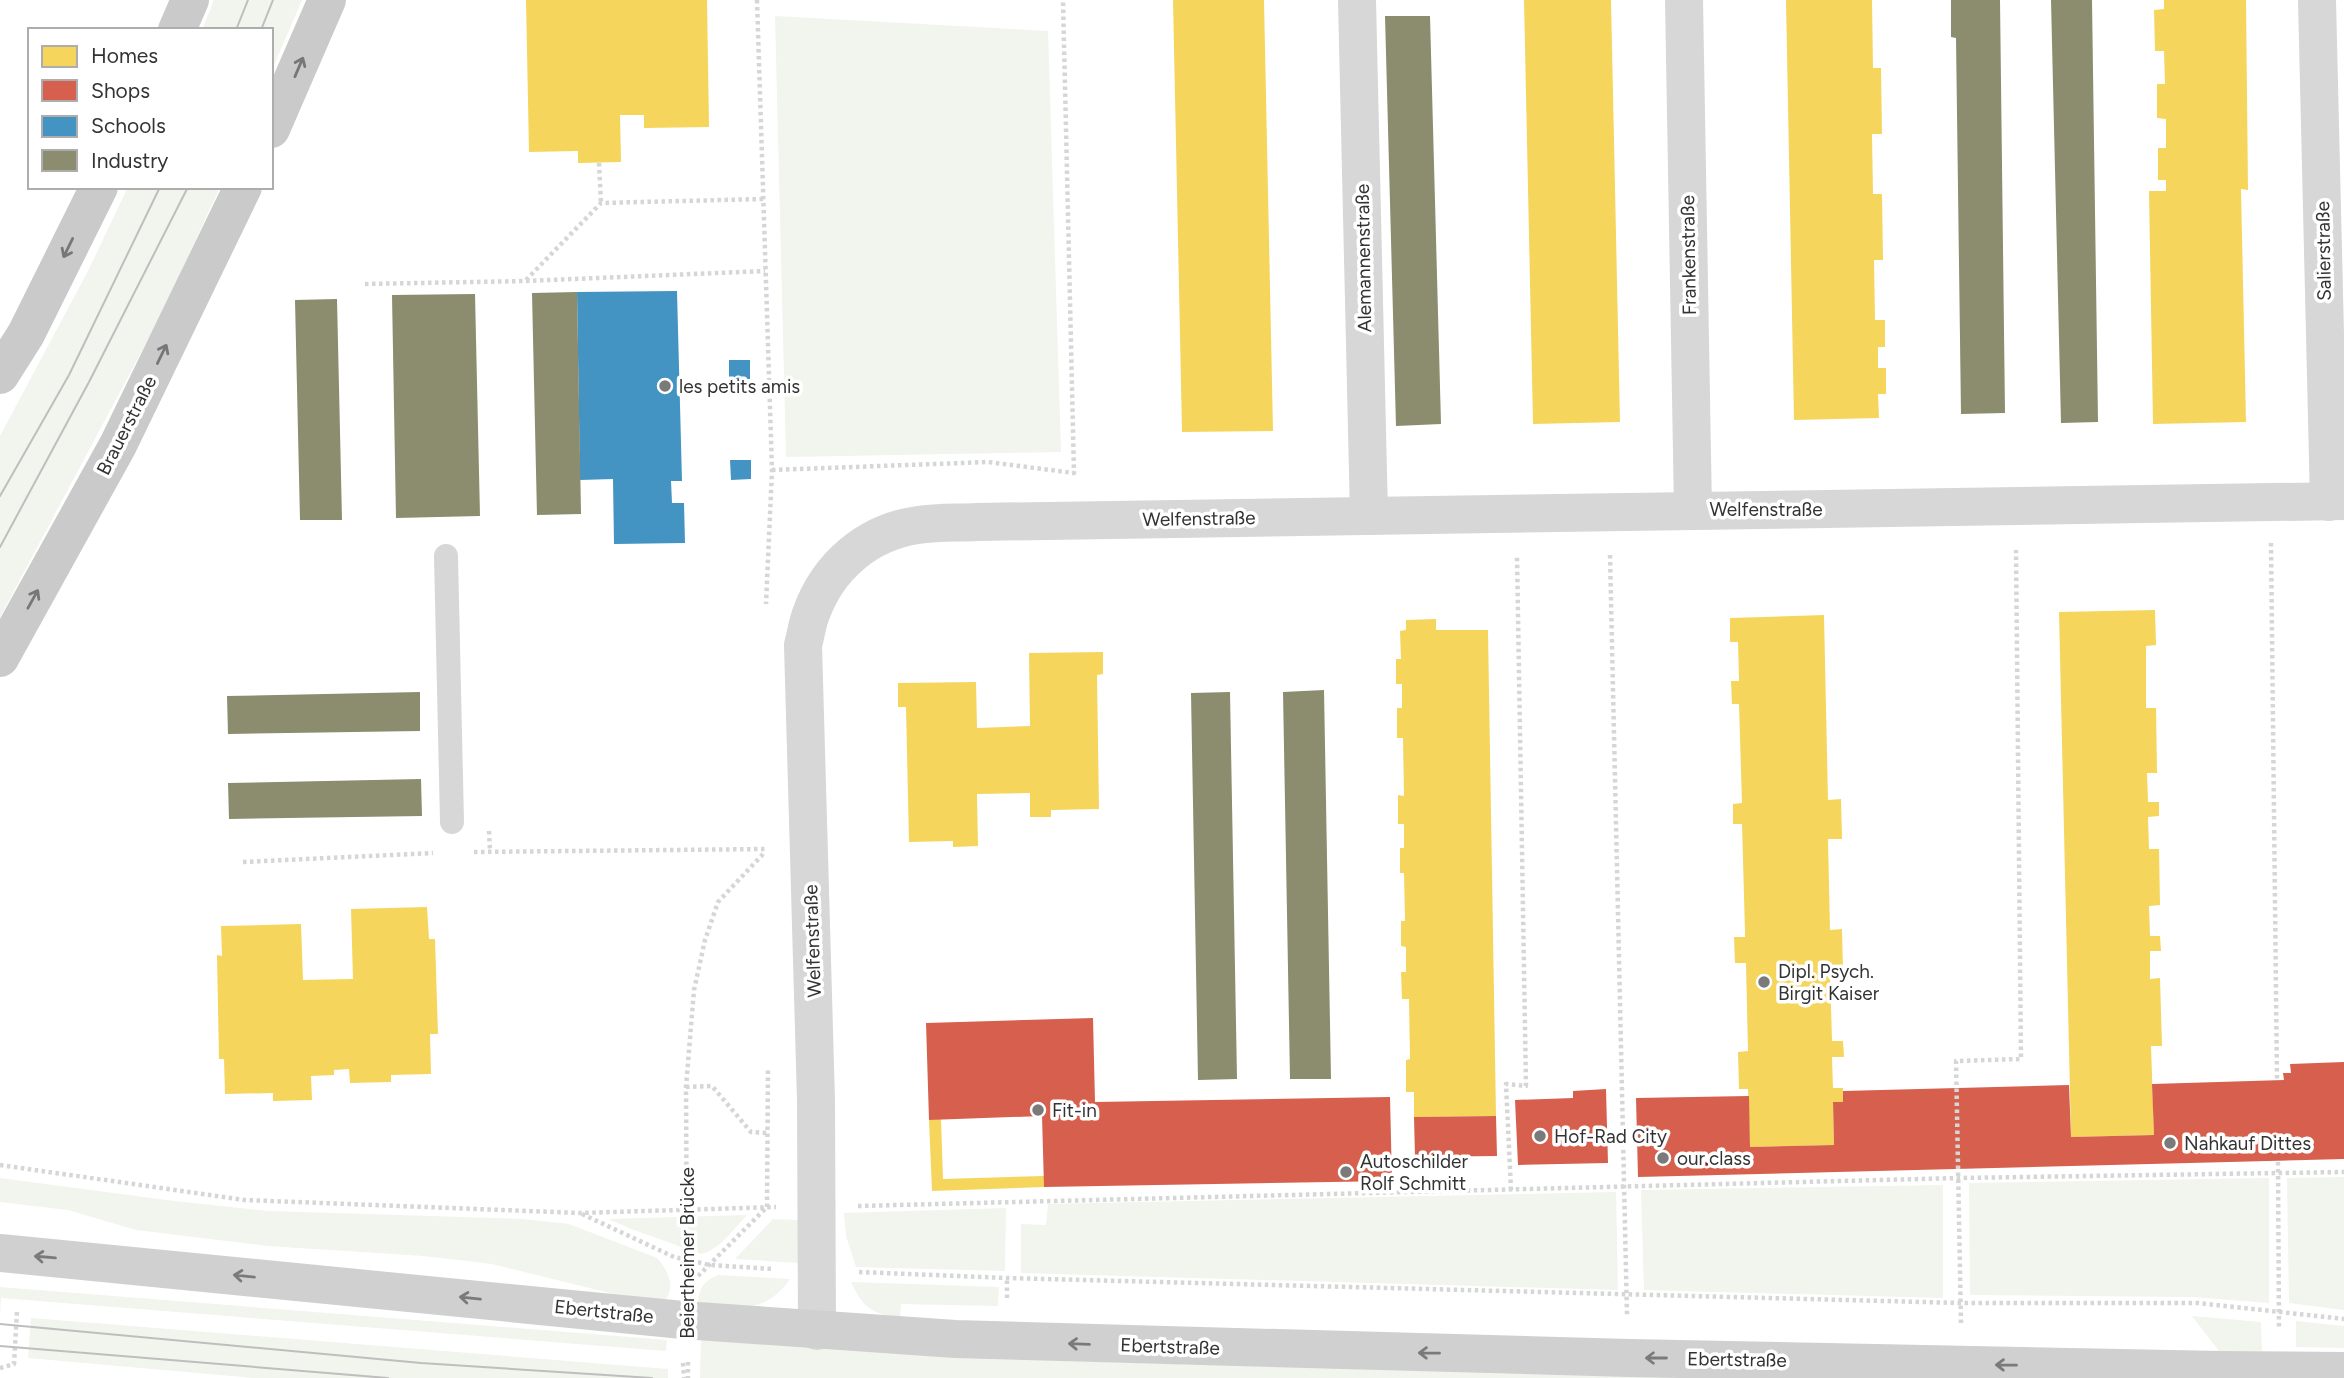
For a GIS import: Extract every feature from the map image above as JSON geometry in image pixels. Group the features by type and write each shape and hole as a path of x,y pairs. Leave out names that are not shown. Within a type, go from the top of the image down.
{"main road":[{"path":"178,28 190,0"},
{"path":"273,124 327,0"},
{"path":"0,376 26,334 98,189"},
{"name":"Brauerstraße","path":"0,658 118,445 242,189"},
{"name":"Ebertstraße","path":"0,1253 817,1331 1035,1342 1629,1358 2344,1371"}],"street":[{"name":"Alemannenstraße","path":"1357,0 1369,516"},
{"name":"Frankenstraße","path":"1684,0 1693,510"},
{"name":"Salierstraße","path":"2318,0 2337,501"},
{"name":"Welfenstraße","path":"817,1331 817,1149 803,645 811,613 841,565 860,547 884,534 918,525 977,522 2337,501"}],"lane":[{"path":"446,556 452,822"}],"path":[{"path":"757,0 772,470 766,614"},
{"path":"772,470 988,462 1074,473 1063,0"},
{"path":"599,163 601,204"},
{"path":"525,281 601,204 763,199"},
{"path":"365,284 525,281 765,271"},
{"path":"2271,502 2277,1081"},
{"path":"1961,1364 1956,1061 2021,1059 2015,508"},
{"path":"1609,512 1629,1358"},
{"path":"1511,1190 1506,1084 1527,1086 1516,514"},
{"name":"Beiertheimer Brücke","path":"462,852 768,849 718,902 705,940 694,990 686,1087 686,1378"},
{"path":"243,862 435,853"},
{"path":"686,1087 712,1086 751,1132 768,1133"},
{"path":"686,1378 683,1292 767,1207 817,1149"},
{"path":"2278,1162 2279,1312"},
{"path":"0,1165 245,1200 580,1213 1959,1178 2344,1172"},
{"path":"580,1213 674,1257 710,1265 785,1270"},
{"path":"855,1272 1960,1303 2197,1303 2344,1319"},
{"path":"0,1368 14,1364 17,1311"}],"shaded area":[{"path":"214,0 302,0 273,67 273,28 203,28"},
{"path":"775,16 1048,31 1061,452 786,457"},
{"path":"127,189 219,189 162,313 0,617 0,436 88,271"},
{"path":"2344,1177 2344,1310 2289,1303 2287,1178"},
{"path":"0,1178 269,1211 523,1219 569,1224 657,1258 667,1273 670,1290 665,1301 614,1294 492,1264 424,1256 268,1246 136,1230 68,1210 0,1202"},
{"path":"2269,1178 2269,1303 2192,1297 1970,1295 1969,1183"},
{"path":"1943,1185 1943,1298 1644,1290 1641,1190"},
{"path":"1616,1192 1618,1290 1021,1273 1021,1224 1046,1225 1048,1204"},
{"path":"1006,1208 1005,1271 856,1267 846,1236 844,1213"},
{"path":"747,1215 721,1243 701,1254 608,1219"},
{"path":"773,1219 799,1220 799,1263 735,1259"},
{"path":"718,1275 790,1279 780,1291 760,1304 737,1307 698,1303 703,1286"},
{"path":"851,1282 999,1287 998,1306 901,1304 900,1318 875,1312 860,1298"},
{"path":"0,1287 667,1340 666,1351 1,1298 0,1315"},
{"path":"2192,1316 2261,1322 2262,1351 2219,1351"},
{"path":"31,1318 668,1369 668,1378 254,1378 28,1358"},
{"path":"2296,1321 2344,1326 2344,1348 2296,1347"},
{"path":"701,1340 1061,1361 1728,1378 700,1378"}],"building: Homes":[{"path":"526,0 707,0 709,127 644,128 644,115 620,115 621,162 578,163 578,151 529,152"},
{"path":"1173,0 1264,0 1273,431 1182,432"},
{"path":"1524,0 1611,0 1620,422 1533,424"},
{"path":"1786,0 1872,0 1873,68 1881,68 1882,134 1872,134 1873,194 1882,194 1883,260 1874,260 1875,320 1885,320 1885,347 1878,347 1878,368 1886,368 1886,394 1878,394 1879,418 1794,420"},
{"path":"2164,0 2246,0 2248,190 2241,189 2246,422 2153,424 2149,191 2166,191 2166,180 2158,180 2158,148 2166,148 2166,119 2157,118 2157,84 2165,84 2164,51 2155,51 2154,10 2164,9"},
{"path":"2155,610 2156,645 2146,646 2146,708 2156,708 2157,773 2147,773 2148,802 2159,802 2159,816 2148,817 2149,849 2159,849 2160,905 2149,906 2150,936 2160,936 2161,951 2150,951 2150,979 2160,978 2162,1046 2151,1046 2154,1135 2071,1137 2059,612"},
{"path":"1824,615 1828,800 1841,799 1842,839 1828,839 1830,930 1842,929 1843,970 1830,971 1832,1041 1843,1041 1844,1057 1832,1057 1833,1088 1843,1088 1843,1102 1833,1102 1834,1145 1750,1147 1748,1089 1739,1089 1738,1052 1748,1051 1746,963 1735,963 1734,937 1745,937 1745,932 1742,824 1733,824 1733,804 1742,803 1739,704 1732,704 1731,681 1739,681 1738,642 1730,642 1730,618"},
{"path":"1436,619 1436,630 1488,630 1496,1116 1414,1117 1414,1092 1406,1092 1406,1060 1410,1059 1409,999 1402,999 1401,972 1406,972 1406,947 1401,946 1401,921 1405,921 1404,873 1400,873 1404,824 1398,824 1398,795 1404,796 1403,738 1397,738 1397,708 1402,708 1402,684 1396,684 1396,659 1401,659 1400,631 1406,630 1406,620"},
{"path":"1103,652 1103,674 1097,675 1099,809 1051,810 1051,817 1030,817 1030,793 977,794 978,846 953,847 953,841 909,842 906,707 898,707 898,683 976,682 977,728 1030,726 1029,653"},
{"path":"427,907 429,939 435,939 438,1034 430,1034 431,1074 391,1075 391,1082 350,1083 349,1069 334,1070 334,1075 311,1076 312,1100 273,1101 273,1093 225,1094 224,1059 219,1059 217,955 222,956 221,926 301,924 303,980 353,979 351,909"},
{"path":"941,1119 943,1179 1044,1176 1044,1187 932,1191 929,1120"}],"building: Shops":[{"path":"1093,1018 1095,1102 1390,1097 1392,1181 1044,1187 1042,1116 929,1120 926,1023"},
{"path":"2344,1062 2344,1159 1638,1177 1636,1098 1749,1096 1750,1147 1834,1145 1833,1102 1843,1102 1843,1091 2069,1085 2071,1137 2154,1135 2152,1084 2284,1080 2283,1073 2291,1073 2290,1064"},
{"path":"1606,1089 1608,1163 1518,1165 1515,1100 1573,1098 1573,1091"},
{"path":"1496,1116 1497,1156 1415,1157 1414,1117"}],"building: Schools":[{"path":"677,291 682,481 671,481 672,503 684,503 685,543 614,544 613,479 580,480 577,292"},
{"path":"729,360 750,360 750,379 729,379"},
{"path":"730,460 751,460 751,479 731,480"}],"building: Industry":[{"path":"1951,0 2000,0 2005,413 1961,414 1956,38 1951,37"},
{"path":"2051,0 2092,0 2098,422 2061,423"},
{"path":"1385,16 1430,16 1441,424 1396,426"},
{"path":"577,292 581,514 537,515 532,293"},
{"path":"475,294 480,516 396,518 392,295"},
{"path":"337,299 342,520 300,520 295,300"},
{"path":"1324,690 1331,1079 1290,1079 1283,692"},
{"path":"420,692 420,731 228,734 227,696"},
{"path":"1230,692 1237,1079 1198,1080 1191,693"},
{"path":"421,779 422,816 229,819 228,783"}],"tram line":[{"path":"237,28 248,0"},
{"path":"262,28 273,0"},
{"path":"0,496 69,375 159,189"},
{"path":"0,547 89,382 187,189"},
{"path":"0,1324 421,1363 652,1378"},
{"path":"0,1346 388,1378"}],"place":[{"name":"les petits amis","path":"665,386"},
{"name":"Dipl. Psych. Birgit Kaiser","path":"1764,982"},
{"name":"Fit-in","path":"1038,1110"},
{"name":"Hof-Rad City","path":"1540,1136"},
{"name":"Nahkauf Dittes","path":"2170,1143"},
{"name":"our.class","path":"1663,1158"},
{"name":"Autoschilder Rolf Schmitt","path":"1346,1172"}]}
